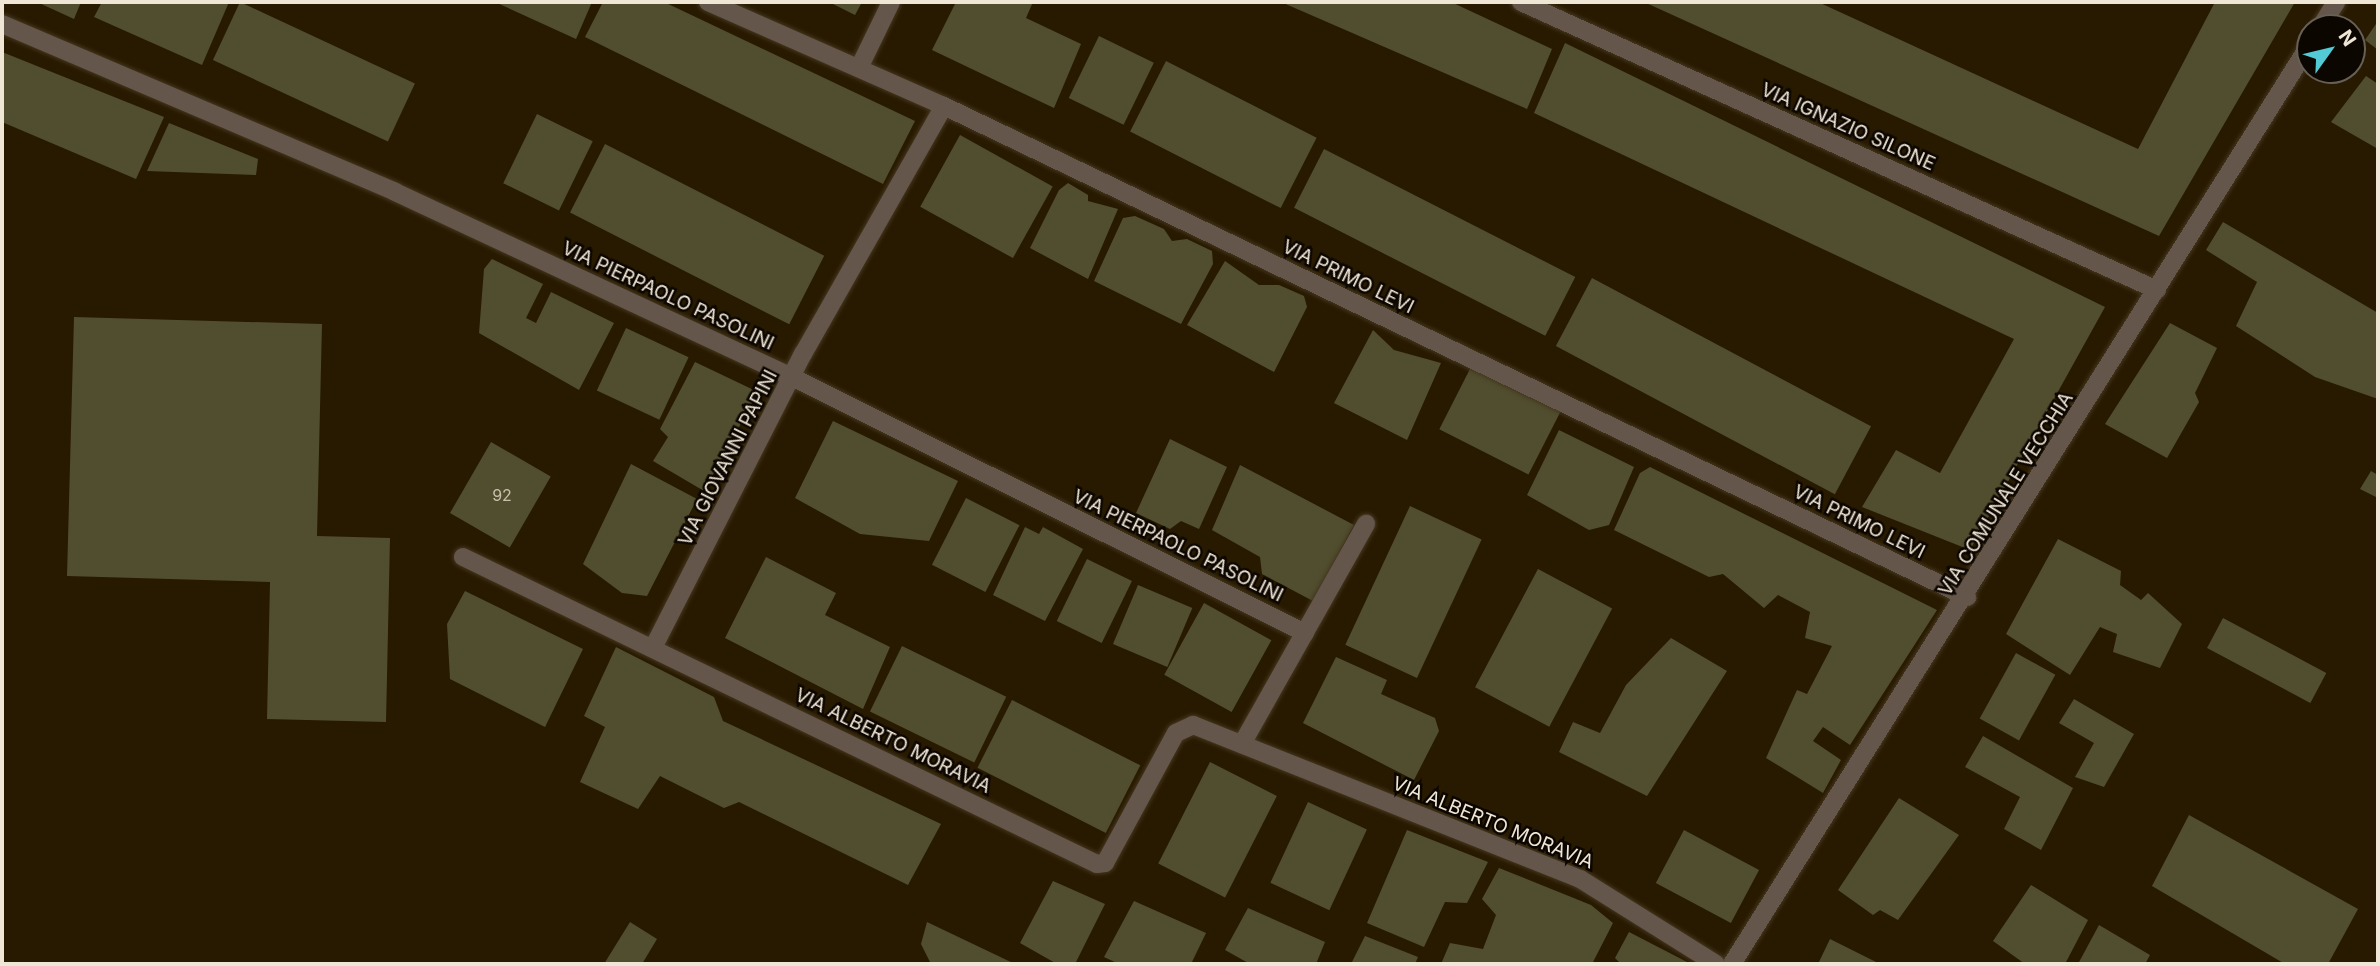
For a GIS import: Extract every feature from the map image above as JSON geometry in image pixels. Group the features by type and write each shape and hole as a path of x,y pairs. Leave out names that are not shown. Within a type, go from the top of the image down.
{"street":[{"name":"VIA PRIMO LEVI","path":"708,2 944,106 1967,597"},
{"path":"859,68 891,2"},
{"name":"VIA IGNAZIO SILONE","path":"1521,2 2157,290"},
{"name":"VIA PIERPAOLO PASOLINI","path":"2,24 383,187 794,378 1305,633"},
{"name":"VIA COMUNALE VECCHIA","path":"1732,964 1967,597 2296,67"},
{"name":"VIA GIOVANNI PAPINI","path":"653,648 794,378 944,106"},
{"path":"1242,744 1366,524"},
{"name":"VIA ALBERTO MORAVIA","path":"463,557 1099,864 1181,728 1198,726 1580,879 1716,964"}],"building":[{"path":"37,2 81,2 74,19"},
{"path":"102,2 229,2 202,65 94,17"},
{"path":"240,2 415,84 388,142 213,60"},
{"path":"495,2 592,2 576,39"},
{"path":"603,2 664,2 915,121 883,184 585,37"},
{"path":"829,2 862,2 855,15"},
{"path":"956,2 1033,2 1026,18 1081,44 1054,108 932,50"},
{"path":"1281,2 1451,2 1552,49 1527,109"},
{"path":"1644,2 1818,2 2138,149 2215,2 2295,2 2159,236"},
{"path":"2378,21 2378,50 2366,39"},
{"path":"1099,36 1154,63 1124,125 1069,98"},
{"path":"1565,43 2105,307 1970,550 1862,507 1896,450 1940,473 2014,339 1534,113"},
{"path":"2,52 164,117 136,179 2,122"},
{"path":"1166,61 1317,138 1281,208 1130,131"},
{"path":"2366,76 2378,84 2378,149 2331,122 2360,84 2366,84"},
{"path":"537,114 593,141 559,210 503,183"},
{"path":"169,123 258,159 256,175 147,171"},
{"path":"960,135 1053,186 1013,258 920,207"},
{"path":"605,144 824,256 789,324 570,213"},
{"path":"1324,149 1575,277 1545,336 1294,208"},
{"path":"1068,183 1088,195 1088,201 1118,209 1088,279 1030,248 1059,190"},
{"path":"1135,216 1164,229 1172,241 1187,239 1212,251 1213,264 1181,324 1094,281 1123,218"},
{"path":"2223,222 2378,313 2378,399 2315,377 2236,326 2257,282 2206,250"},
{"path":"492,259 543,284 526,318 536,323 551,292 614,323 579,390 479,333 484,269"},
{"path":"1225,261 1259,285 1279,285 1304,296 1307,307 1274,372 1187,325"},
{"path":"1592,278 1871,426 1835,494 1556,346"},
{"path":"74,317 322,324 317,536 390,538 386,722 267,719 270,582 67,576"},
{"path":"2170,323 2217,348 2195,393 2199,402 2167,458 2105,424"},
{"path":"626,328 689,357 659,420 597,391"},
{"path":"1373,330 1394,350 1441,363 1407,440 1334,403"},
{"path":"695,362 758,392 704,491 653,461 668,437 660,429"},
{"path":"1472,365 1561,410 1528,475 1439,429"},
{"path":"833,421 958,481 929,541 860,534 795,498"},
{"path":"1559,430 1634,467 1609,525 1589,530 1527,495"},
{"path":"1170,439 1227,467 1199,529 1181,521 1170,529 1136,513"},
{"path":"491,442 551,476 510,548 450,513"},
{"path":"631,464 697,499 647,596 622,593 583,564"},
{"path":"1240,465 1354,525 1313,601 1262,574 1260,557 1212,530"},
{"path":"1650,467 1937,610 1850,745 1823,727 1813,741 1841,760 1823,793 1766,758 1797,690 1807,694 1832,646 1805,638 1810,612 1778,595 1764,608 1723,574 1709,577 1614,530 1640,473"},
{"path":"2371,471 2378,475 2378,498 2360,489"},
{"path":"966,498 1019,525 985,592 932,565"},
{"path":"1410,506 1482,539 1417,678 1345,645"},
{"path":"1025,527 1039,534 1043,527 1083,549 1045,621 993,595"},
{"path":"2058,539 2121,571 2120,585 2141,600 2148,593 2182,624 2160,668 2113,652 2117,634 2100,627 2070,675 2006,634"},
{"path":"766,557 836,593 825,615 890,647 863,709 725,638"},
{"path":"1087,559 1132,581 1102,643 1057,621"},
{"path":"1538,569 1612,608 1549,727 1475,687"},
{"path":"1138,585 1192,608 1167,667 1113,644"},
{"path":"465,591 583,649 545,727 450,679 447,624"},
{"path":"1204,603 1271,640 1232,712 1164,675"},
{"path":"2223,618 2326,673 2310,703 2207,648"},
{"path":"1671,638 1727,671 1647,796 1559,752 1573,722 1600,733 1626,685"},
{"path":"902,646 1006,697 974,762 870,712"},
{"path":"616,647 714,697 723,721 941,824 908,885 739,802 724,808 660,776 638,809 580,782 605,727 584,716"},
{"path":"2016,653 2055,675 2019,740 1980,719"},
{"path":"1336,657 1387,680 1381,694 1435,718 1439,731 1414,780 1303,723"},
{"path":"2074,699 2134,734 2104,787 2075,777 2094,743 2059,723"},
{"path":"1012,700 1140,765 1106,833 977,768"},
{"path":"1983,736 2073,788 2041,850 2004,829 2020,797 1965,767"},
{"path":"1210,762 1277,796 1225,898 1158,864"},
{"path":"1899,798 1959,835 1898,920 1880,910 1873,915 1838,890"},
{"path":"1308,802 1367,829 1329,910 1270,883"},
{"path":"2189,815 2358,909 2328,964 2285,964 2152,886"},
{"path":"1407,830 1488,862 1467,903 1445,902 1424,947 1367,923"},
{"path":"1684,830 1759,870 1731,923 1656,883"},
{"path":"1499,868 1591,905 1613,923 1592,964 1441,964 1450,943 1483,949 1496,915 1482,899"},
{"path":"1053,881 1105,904 1075,964 1057,964 1020,943"},
{"path":"2031,885 2088,920 2065,964 2025,964 1993,941"},
{"path":"1134,901 1206,933 1191,964 1119,964 1104,957"},
{"path":"1248,908 1325,942 1316,964 1250,964 1225,950"},
{"path":"630,922 657,939 642,964 604,964"},
{"path":"927,922 1015,964 931,964 921,944"},
{"path":"2099,925 2150,955 2145,964 2078,964"},
{"path":"1629,932 1691,964 1621,964 1615,958"},
{"path":"1365,936 1418,957 1415,964 1351,964"},
{"path":"1830,939 1880,964 1818,964"}]}
